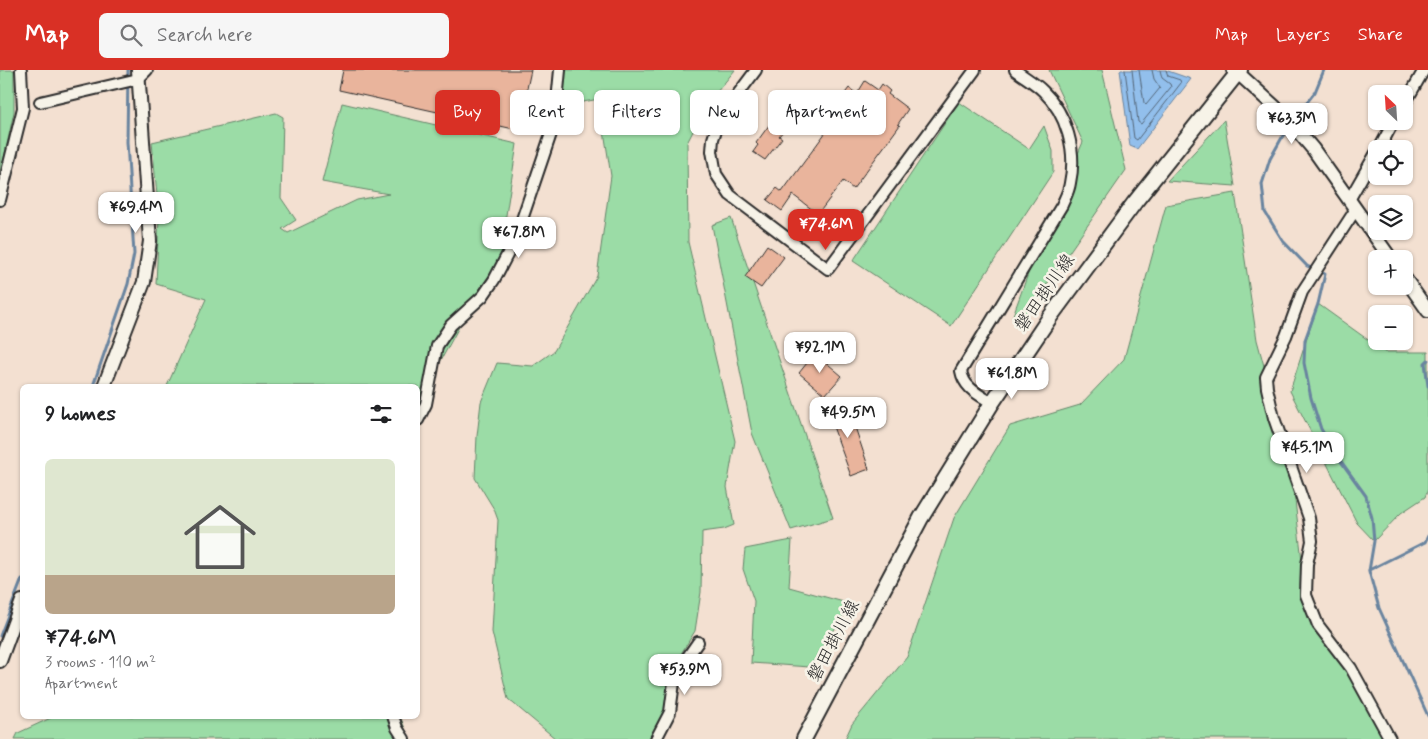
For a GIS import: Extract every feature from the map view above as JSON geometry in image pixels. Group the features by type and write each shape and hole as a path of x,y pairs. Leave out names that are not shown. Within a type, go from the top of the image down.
{"main road":[{"name":"磐田掛川線","path":"804,739 921,518 992,403 1050,317 1129,209 1237,71"}],"street":[{"path":"0,200 23,108 21,70"},
{"path":"40,102 138,75 147,70"},
{"path":"420,416 426,404 437,346 451,325 483,296 494,280 515,240 555,122 560,70"},
{"path":"756,70 723,114 717,127 712,151 716,174 730,195 828,269 974,70"},
{"path":"992,403 969,389 962,379 960,371 1062,205 1070,184 1072,164 1068,130 1061,115 1042,89 1015,70"},
{"path":"1413,89 1424,70"},
{"path":"1237,71 1285,116 1308,142 1384,250"},
{"path":"105,384 144,282 150,241 138,75"},
{"path":"1368,170 1352,205 1302,292 1286,336 1266,376 1274,418 1309,518 1312,541 1307,564 1306,595 1318,625 1351,668 1390,739"},
{"path":"1413,290 1428,311"},
{"path":"0,661 20,607"},
{"path":"656,739 670,712 675,675 698,642"},
{"path":"394,719 404,739"}],"green space":[{"path":"0,70 14,70 14,112 0,176"},
{"path":"566,70 735,70 719,90 690,90 691,135 687,143 688,242 735,441 727,487 734,525 724,529 702,532 701,592 695,631 671,670 665,712 651,739 556,739 508,699 492,632 498,520 494,509 475,478 481,402 497,363 533,366 554,351 597,276 611,176 605,135 680,135 680,90 594,90 594,100 584,102 584,90 564,90"},
{"path":"1049,70 1102,70 1126,170 1027,313 1012,318 1040,241 1083,142"},
{"path":"959,102 1029,149 1044,126 1053,151 1053,172 951,326 853,261"},
{"path":"342,103 435,125 435,135 479,135 517,144 504,228 515,240 480,288 433,375 420,417 420,384 168,384 206,299 156,284 159,216 152,142 276,113 283,117 281,198 296,220 282,229 288,233 357,200 389,194 322,182"},
{"path":"1224,120 1235,186 1167,181"},
{"path":"1235,193 1257,340 1291,466 1306,595 1389,739 845,739 852,724 907,657 954,518 1010,426 1080,405 1124,359 1166,205"},
{"path":"731,218 833,518 791,530 752,433 712,225"},
{"path":"1318,304 1368,340 1368,350 1428,352 1428,489 1425,497 1401,513 1374,541 1357,523 1290,391"},
{"path":"792,540 789,587 851,604 810,667 751,663 754,601 743,569 745,549"},
{"path":"48,719 401,719 409,739 15,739 18,733"}],"water":[{"path":"1120,70 1165,70 1191,79 1137,149 1130,146"}],"building":[{"path":"343,70 531,70 527,90 510,90 510,128 500,126 500,90 435,90 435,111 339,90"},
{"path":"865,81 878,90 859,90"},
{"path":"882,84 890,91 888,94 908,109 898,124 900,125 853,189 843,181 818,214 793,195 782,211 767,200 777,188 782,192 824,135 886,135 886,90 878,90"},
{"path":"768,127 768,135 780,135 782,138 765,160 753,152 758,145 756,143"},
{"path":"767,245 784,257 761,288 745,277"},
{"path":"815,353 842,376 825,395 799,373"},
{"path":"847,403 869,469 851,476 827,410"}],"waterway":[{"path":"94,384 128,284 134,254 127,142 128,70"},
{"path":"1293,120 1315,92 1324,70"},
{"path":"1289,125 1270,159 1262,184 1265,212 1283,241 1307,266 1325,274 1318,304 1305,340 1304,363 1311,398 1321,429 1340,460 1366,496 1372,518 1374,541 1369,571 1379,608 1428,716"},
{"path":"1428,360 1425,363 1428,386"},
{"path":"1369,570 1425,542 1428,536"},
{"path":"0,636 20,584"}]}
